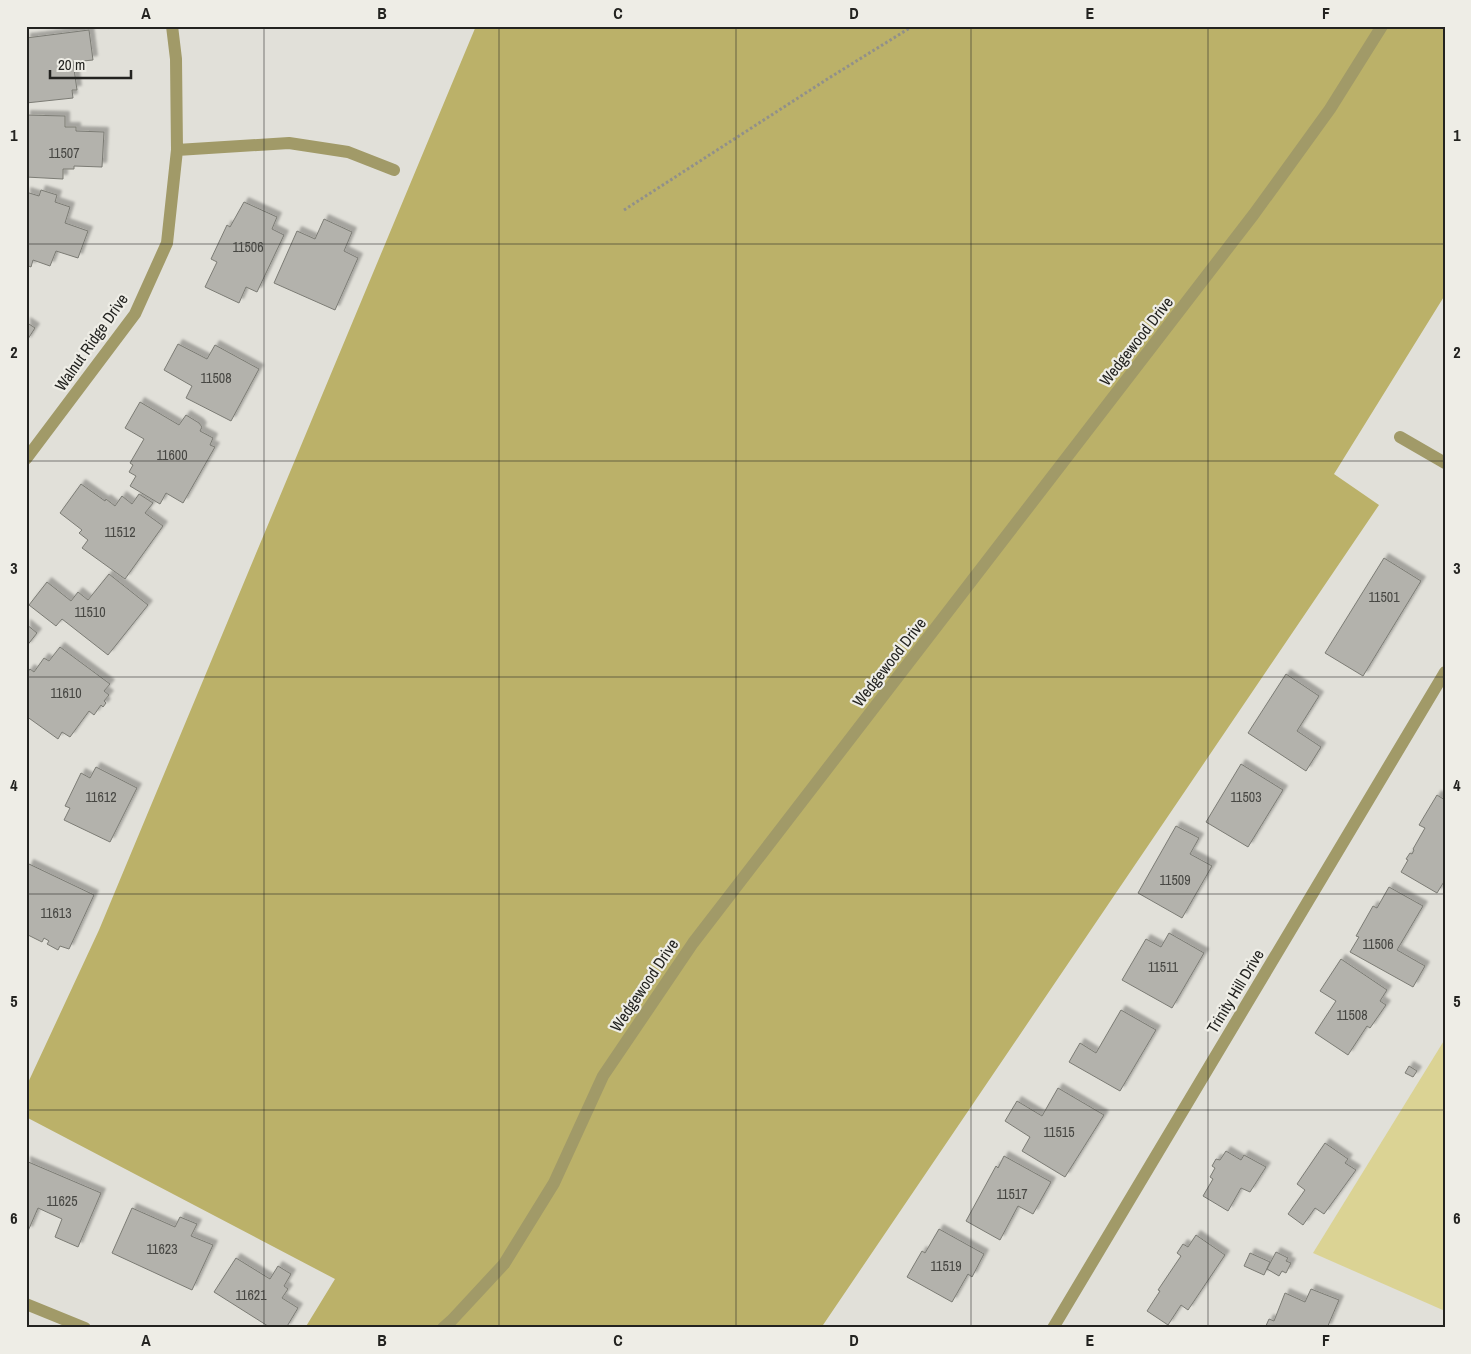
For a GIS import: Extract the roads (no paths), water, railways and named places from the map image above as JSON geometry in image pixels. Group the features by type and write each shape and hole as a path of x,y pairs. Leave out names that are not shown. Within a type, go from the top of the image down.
{"street":[{"name":"Walnut Ridge Drive","path":"26,459 135,314 167,243 177,150 176,59 172,26"},
{"name":"Wedgewood Drive","path":"443,1328 504,1264 554,1183 603,1076 693,943 1254,214 1330,109 1382,26"},
{"path":"177,150 289,143 348,152 394,170"},
{"path":"1400,436 1444,462"},
{"name":"Trinity Hill Drive","path":"1053,1328 1445,672"},
{"path":"26,1304 85,1328"}]}
